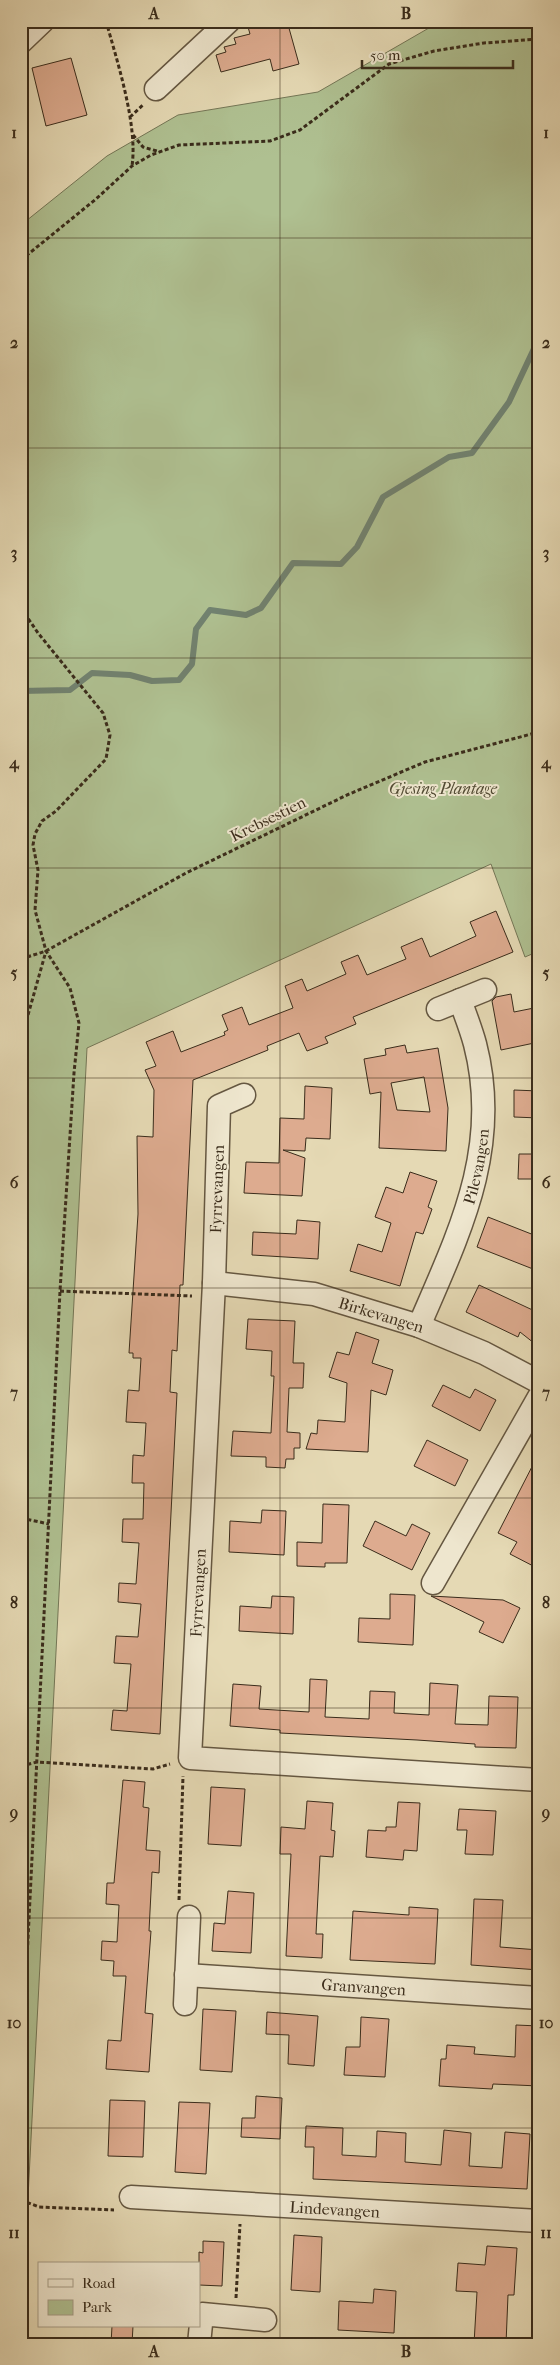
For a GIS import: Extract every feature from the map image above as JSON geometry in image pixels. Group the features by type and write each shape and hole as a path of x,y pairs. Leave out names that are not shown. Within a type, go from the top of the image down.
{"street":[{"path":"21,42 43,21"},
{"path":"156,90 229,21"},
{"path":"438,1009 485,990"},
{"name":"Pilevangen","path":"419,1326 464,1220 475,1184 483,1138 482,1091 475,1044 460,1000"},
{"name":"Fyrrevangen","path":"190,1758 214,1283 219,1106 244,1095"},
{"name":"Birkevangen","path":"214,1283 314,1294 419,1326 484,1353 539,1382"},
{"path":"433,1583 539,1396"},
{"path":"190,1758 539,1780"},
{"path":"185,2004 189,1916"},
{"name":"Granvangen","path":"186,1974 539,1998"},
{"name":"Lindevangen","path":"131,2197 539,2221"},
{"path":"199,2344 202,2314 265,2320"}],"path":[{"path":"106,21 132,134 134,152 132,166"},
{"path":"21,260 96,199 132,166 161,152 179,145 270,141 300,130 389,64 434,51 484,43 539,39"},
{"path":"132,134 144,147 161,152"},
{"path":"21,608 38,633 103,713 110,735 106,759 56,811 42,821 35,834 33,845 38,870 35,910 46,951 70,988 79,1023 60,1291 21,2081"},
{"name":"Krebsestien","path":"21,960 46,951 186,873 346,795 425,762 539,732"},
{"path":"21,1040 46,951"},
{"path":"60,1291 198,1297 214,1283"},
{"path":"21,1518 49,1524"},
{"path":"21,1766 37,1762 153,1769 190,1758"},
{"path":"189,1916 179,1905 184,1770 190,1758"},
{"path":"21,2200 39,2207 115,2210 131,2197"},
{"path":"235,2317 242,2204"}],"green space":[{"name":"Gjesing Plantage","path":"441,21 539,21 539,951 525,957 491,864 87,1048 21,2334 21,225 107,156 178,115 318,92"}],"building":[{"path":"271,21 287,21 299,64 273,71 270,59 221,72 216,55 226,52 224,47 236,44 234,38 250,34 248,27"},
{"path":"71,58 87,115 46,126 32,68"},
{"path":"496,911 513,952 353,1017 356,1024 325,1037 328,1043 307,1051 299,1033 267,1046 268,1050 193,1080 183,1285 180,1285 177,1351 172,1350 170,1392 177,1393 160,1734 111,1730 113,1710 127,1711 131,1664 114,1663 116,1636 138,1637 141,1604 118,1602 119,1583 136,1584 139,1543 122,1542 123,1519 143,1519 144,1483 132,1483 133,1455 144,1456 146,1423 126,1422 128,1390 139,1391 141,1358 133,1358 133,1353 129,1353 138,1214 137,1136 153,1137 154,1090 145,1070 156,1066 146,1042 173,1031 181,1052 225,1035 224,1032 228,1030 222,1015 242,1007 249,1025 293,1008 285,986 302,979 307,991 346,974 341,962 358,955 367,975 406,959 401,947 422,938 430,957 476,936 470,922"},
{"path":"511,994 514,1012 539,1007 539,1042 501,1050 492,1001 496,997"},
{"path":"405,1045 407,1053 438,1048 448,1108 446,1151 379,1148 381,1092 370,1094 364,1059 386,1055 385,1049","holes":["424,1077 430,1112 397,1110 391,1083"]},
{"path":"305,1086 332,1088 330,1139 306,1138 305,1151 283,1150 305,1158 302,1196 244,1193 246,1162 279,1163 280,1118 304,1119"},
{"path":"514,1090 539,1091 539,1118 514,1117"},
{"path":"519,1154 539,1154 539,1179 518,1179"},
{"path":"410,1172 437,1181 428,1207 432,1209 423,1234 416,1232 400,1286 350,1271 358,1244 382,1252 391,1223 375,1217 386,1187 403,1193"},
{"path":"488,1217 539,1237 539,1253 533,1269 477,1247"},
{"path":"297,1220 320,1222 318,1259 252,1255 253,1232 296,1234"},
{"path":"479,1285 539,1313 539,1347 520,1332 518,1337 466,1312"},
{"path":"248,1319 295,1321 293,1363 304,1363 303,1388 289,1388 287,1432 300,1433 300,1448 294,1448 294,1459 286,1459 285,1468 266,1467 266,1457 231,1456 233,1431 271,1433 274,1376 271,1376 272,1351 246,1349"},
{"path":"356,1332 379,1340 372,1363 393,1370 386,1395 371,1390 368,1452 306,1449 311,1433 317,1434 318,1420 345,1422 347,1383 329,1377 337,1352 349,1355"},
{"path":"443,1385 470,1398 475,1389 496,1400 480,1431 432,1406"},
{"path":"427,1440 468,1460 455,1486 414,1466"},
{"path":"539,1453 539,1569 510,1554 517,1542 498,1533"},
{"path":"323,1504 349,1505 347,1563 325,1563 325,1567 297,1566 297,1542 322,1543"},
{"path":"262,1510 286,1511 284,1555 229,1552 230,1521 261,1523"},
{"path":"375,1521 406,1536 412,1524 430,1533 412,1570 363,1546"},
{"path":"390,1594 415,1595 413,1645 358,1642 359,1618 390,1619"},
{"path":"272,1596 294,1597 293,1634 239,1631 240,1606 271,1608"},
{"path":"431,1596 503,1600 520,1608 503,1643 479,1632 484,1622"},
{"path":"310,1679 327,1680 325,1717 369,1719 370,1691 395,1692 394,1713 429,1715 430,1683 458,1685 455,1724 488,1725 489,1696 518,1697 516,1748 475,1747 475,1744 417,1740 280,1733 280,1730 230,1726 233,1684 261,1686 259,1709 309,1712"},
{"path":"123,1780 145,1782 143,1807 149,1808 146,1850 160,1851 159,1873 152,1872 149,1931 151,1931 145,2013 153,2014 149,2072 106,2069 108,2040 121,2041 126,1976 113,1976 114,1961 101,1960 102,1941 117,1942 119,1905 106,1904 107,1883 114,1883"},
{"path":"211,1787 245,1789 241,1846 208,1844"},
{"path":"307,1801 333,1803 331,1830 335,1831 333,1857 320,1856 316,1934 323,1934 322,1958 286,1956 291,1854 280,1854 281,1827 305,1829"},
{"path":"398,1802 420,1803 417,1851 404,1850 403,1860 366,1857 368,1830 386,1831 386,1827 396,1827"},
{"path":"459,1809 496,1811 493,1855 465,1854 467,1830 457,1830"},
{"path":"228,1891 254,1893 251,1953 212,1951 214,1923 225,1924"},
{"path":"474,1899 503,1900 500,1947 539,1950 539,1970 471,1965"},
{"path":"409,1907 438,1909 435,1964 350,1960 353,1911 409,1915"},
{"path":"203,2009 236,2011 232,2072 200,2070"},
{"path":"267,2012 318,2016 314,2066 288,2064 289,2035 266,2034"},
{"path":"361,2017 389,2019 385,2077 344,2075 346,2047 360,2047"},
{"path":"516,2025 539,2026 539,2086 493,2084 492,2089 439,2086 441,2059 446,2059 447,2045 475,2047 474,2054 515,2057"},
{"path":"256,2096 282,2098 280,2139 241,2137 242,2118 255,2118"},
{"path":"110,2100 145,2101 143,2157 108,2156"},
{"path":"179,2102 210,2103 206,2174 175,2172"},
{"path":"306,2126 343,2128 342,2155 376,2157 377,2131 406,2133 405,2162 441,2165 444,2130 471,2133 469,2166 502,2168 505,2132 530,2134 527,2189 313,2179 314,2147 305,2147"},
{"path":"294,2235 322,2237 320,2292 291,2290"},
{"path":"203,2241 224,2242 222,2286 200,2285 199,2252 203,2253"},
{"path":"487,2246 517,2248 514,2295 508,2295 506,2344 474,2344 477,2292 456,2291 458,2263 485,2265"},
{"path":"374,2289 396,2291 394,2333 338,2330 339,2301 373,2303"},
{"path":"112,2328 133,2328 132,2344 111,2344"}],"waterway":[{"path":"21,691 70,690 92,673 130,675 152,681 179,680 192,664 196,629 210,610 246,615 261,608 293,563 341,564 357,547 383,497 449,457 472,453 509,402 539,338"}]}
